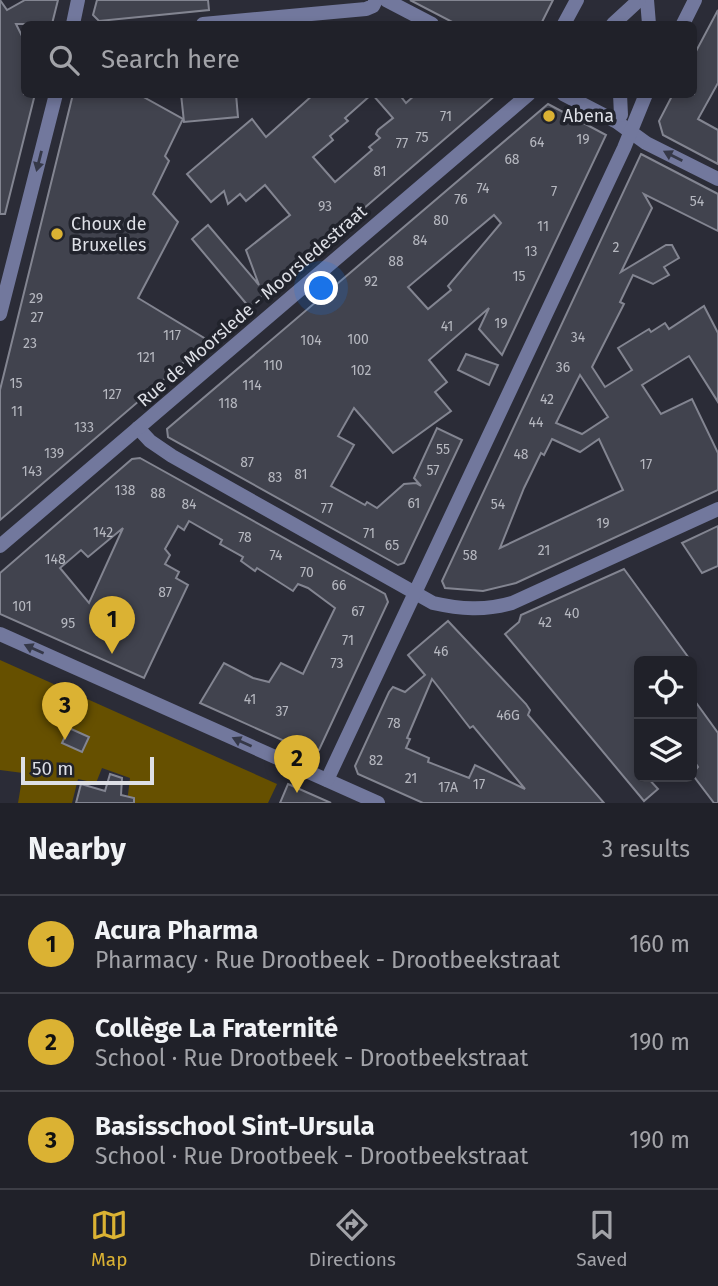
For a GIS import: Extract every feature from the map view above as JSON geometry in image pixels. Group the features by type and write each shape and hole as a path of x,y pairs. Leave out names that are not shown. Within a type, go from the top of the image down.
{"street":[{"path":"74,21 78,0"},
{"path":"225,21 335,6 366,9 373,6 376,0"},
{"path":"386,0 426,21"},
{"path":"566,21 577,0"},
{"path":"616,21 639,0"},
{"path":"648,0 649,21"},
{"path":"684,21 695,0"},
{"path":"0,314 55,98"},
{"name":"Rue de Moorslede - Moorsledestraat","path":"0,546 523,98"},
{"path":"572,98 718,179"},
{"path":"620,98 621,115"},
{"path":"327,780 618,161 644,98"},
{"path":"138,428 150,442 172,456 433,603 450,607 497,608 527,598 718,509"},
{"path":"0,634 378,803"}],"shaded area":[{"path":"0,660 277,784 268,803 127,803 130,778 102,768 96,783 78,779 72,803 18,803 23,773 0,770"}],"building":[{"path":"0,0 7,10 25,0 58,0 53,21 21,21 21,24 16,24 21,34 21,98 34,98 5,214 0,214"},
{"path":"97,0 208,0 209,10 99,21 93,15"},
{"path":"410,0 553,0 542,21 450,21"},
{"path":"718,10 718,83 698,119 718,130 718,164 663,135 659,121 671,98 697,98 697,49"},
{"path":"72,98 145,98 183,119 165,156 169,161 153,194 178,222 138,298 209,341 0,520 0,390"},
{"path":"181,98 236,98 238,117 184,122"},
{"path":"310,98 368,98 345,118 348,121 330,136 333,140 313,157 335,182 372,150 369,147 380,138 376,134 378,130 393,118 376,98 402,98 406,103 412,98 492,98 249,307 192,239 208,225 259,285 246,250 290,215 265,185 246,201 240,194 228,204 224,191 211,202 187,174 252,119 266,137"},
{"path":"548,104 606,135 502,355 479,329 489,308 429,360 447,382 435,392 451,411 393,453 354,408 338,436 354,445 331,486 365,505 367,502 377,508 404,484 416,483 421,486 414,478 437,428 462,440 404,563 398,565 168,437 167,429","holes":["494,215 501,223 448,286 451,290 428,309 408,287"]},
{"path":"641,154 718,194 718,231 644,194 652,208 621,272 666,245 672,245 679,258 664,267 669,275 653,284 633,275 620,302 624,304 592,367 605,387 632,370 618,348 649,329 651,332 665,323 669,329 704,306 718,333 718,402 689,356 642,385 661,414 692,399 718,453 718,490 516,583 483,591 445,588 442,581","holes":["580,375 608,417 582,434 556,423","552,439 580,452 599,439 623,490 500,548 524,488 541,453 544,455"]},
{"path":"466,354 498,365 489,385 458,370"},
{"path":"140,458 385,594 388,602 319,750 311,753 200,703 224,663 253,678 269,682 281,663 303,674 335,608 308,588 298,584 293,591 257,568 255,571 241,561 243,557 220,544 222,540 189,521 184,530 178,526 165,549 170,555 165,564 179,572 176,578 188,585 144,678 0,614 0,573 132,459","holes":["123,528 89,603 60,568 81,550 88,557"]},
{"path":"718,526 718,566 702,573 682,543"},
{"path":"624,569 687,656 634,656 634,782 652,782 658,789 644,801 505,634 519,622 521,615"},
{"path":"448,621 526,704 530,710 528,715 604,803 423,803 358,774 355,766 389,692 393,687 405,692 425,675 408,655","holes":["432,679 470,728 473,726 525,789 475,765 469,778 428,762 429,758 406,748 410,739 407,738"]},
{"path":"697,704 718,733 718,803 714,803 697,781"},
{"path":"69,728 89,737 82,752 62,743"},
{"path":"110,774 122,778 121,795 134,798 134,803 76,803 81,784 105,791"},
{"path":"288,784 331,803 280,803"}],"place":[{"name":"Abena","path":"549,116"},
{"name":"Choux de Bruxelles","path":"57,234"},
{"name":"Acura Pharma","path":"112,654"},
{"name":"Basisschool Sint-Ursula","path":"65,740"},
{"name":"Collège La Fraternité","path":"297,793"}]}
